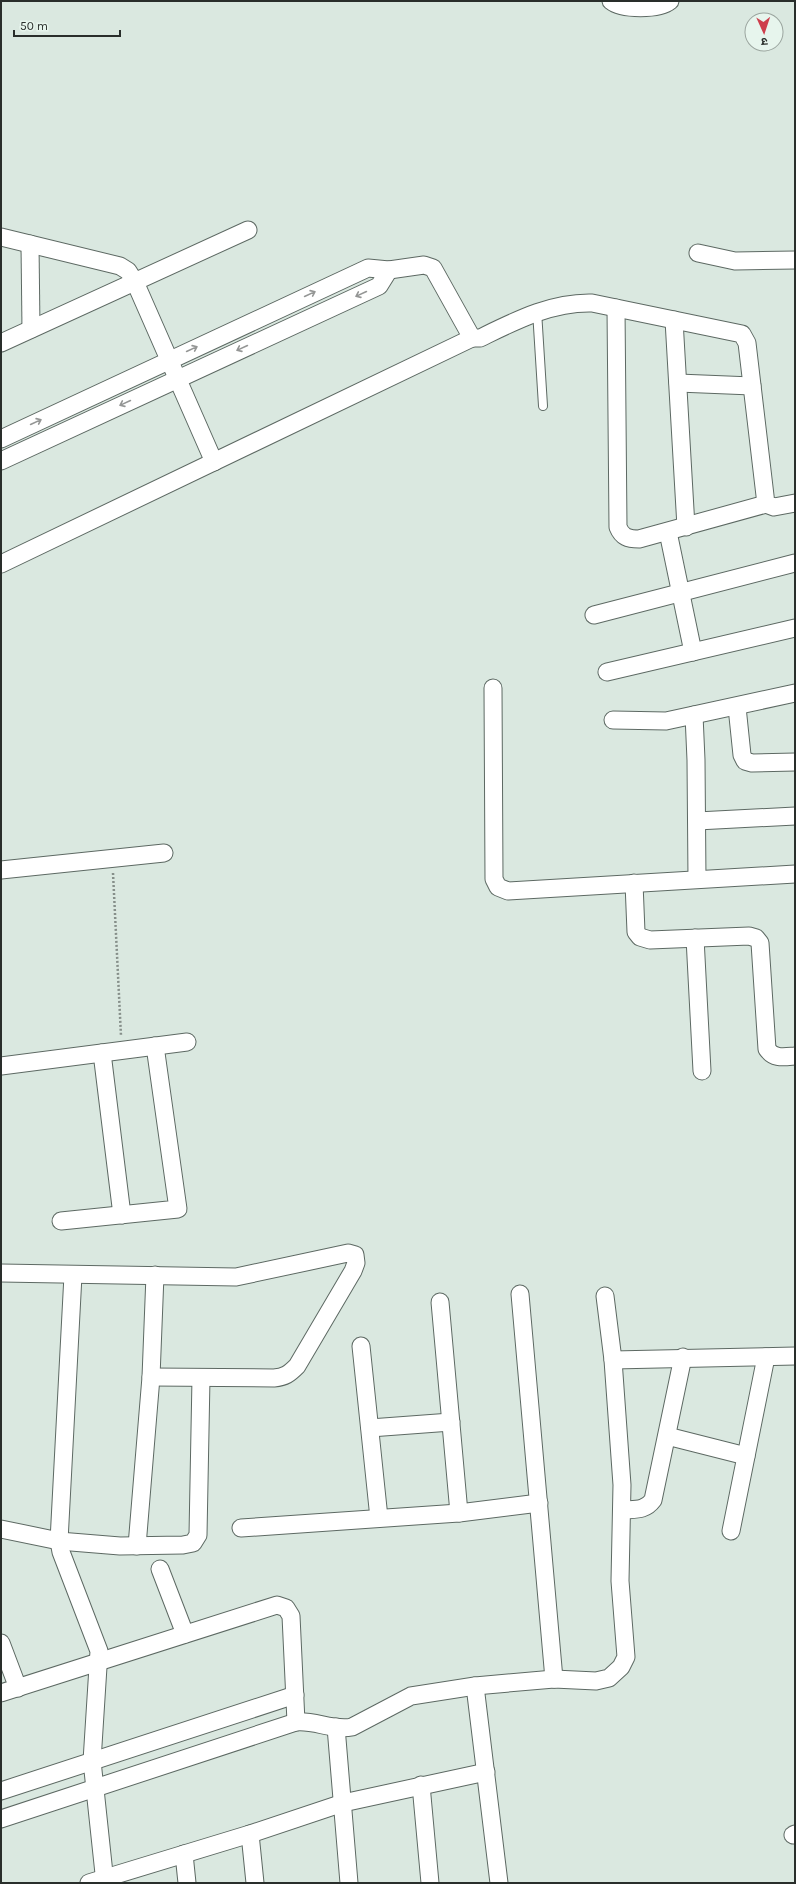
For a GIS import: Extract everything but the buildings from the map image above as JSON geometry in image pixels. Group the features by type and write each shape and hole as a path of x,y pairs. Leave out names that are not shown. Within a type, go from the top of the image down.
{"street":[{"path":"611,1 616,5 624,7 663,6 670,1"},
{"path":"1,343 248,230"},
{"path":"1,237 120,266 128,271 170,359 214,462"},
{"path":"30,244 31,329"},
{"path":"698,253 735,261 795,260"},
{"path":"1,439 368,268 389,270 424,265 433,268 472,338"},
{"path":"1,461 177,378 379,286 389,270"},
{"path":"1,564 472,338 480,338 537,311 581,303 592,303 742,334 747,343 766,504"},
{"path":"616,308 618,527 621,534 629,539 639,539 686,528 766,504 774,507 795,503"},
{"path":"674,320 686,528"},
{"path":"678,383 752,386"},
{"path":"668,532 693,652"},
{"path":"594,615 795,563"},
{"path":"607,672 795,628"},
{"path":"494,688 494,879 498,887 508,891 795,874"},
{"path":"613,720 666,721 795,693"},
{"path":"736,707 742,755 745,761 752,763 795,762"},
{"path":"694,715 697,880"},
{"path":"697,821 795,816"},
{"path":"1,870 164,853"},
{"path":"634,883 636,932 640,937 650,940 749,936 756,938 760,943 767,1049 771,1054 778,1057 795,1056"},
{"path":"695,938 702,1071"},
{"path":"1,1066 187,1042"},
{"path":"61,1221 178,1209 155,1046"},
{"path":"102,1053 122,1215"},
{"path":"1,1273 236,1277 348,1254 355,1256 356,1263 353,1271 290,1374 283,1378 151,1377"},
{"path":"73,1275 59,1541 61,1552 99,1651 100,1662 92,1761 95,1788 99,1881 250,1834 343,1803 486,1772"},
{"path":"137,1546 151,1377 155,1275"},
{"path":"520,1294 554,1679"},
{"path":"1,1819 296,1722 308,1721 336,1727 352,1727 411,1696 475,1686 554,1679 596,1681 609,1678 622,1667 626,1657 620,1581 623,1510 612,1360 605,1296"},
{"path":"440,1302 459,1513"},
{"path":"361,1346 379,1518"},
{"path":"612,1360 795,1356"},
{"path":"731,1530 766,1357"},
{"path":"623,1510 643,1509 653,1500 683,1358"},
{"path":"1,1529 59,1541 137,1546 183,1545 193,1543 198,1534 201,1378"},
{"path":"370,1428 451,1422"},
{"path":"667,1436 746,1456"},
{"path":"241,1528 459,1513 539,1504"},
{"path":"160,1569 185,1634"},
{"path":"1,1693 277,1605 286,1608 291,1616 296,1722"},
{"path":"1,1643 18,1688"},
{"path":"475,1686 499,1883"},
{"path":"1,1791 295,1695"},
{"path":"336,1727 349,1883"},
{"path":"421,1785 430,1883"},
{"path":"250,1834 255,1883"},
{"path":"184,1854 187,1883"}],"lane":[{"path":"537,311 543,406"}],"path":[{"path":"112,859 122,1050"}]}
